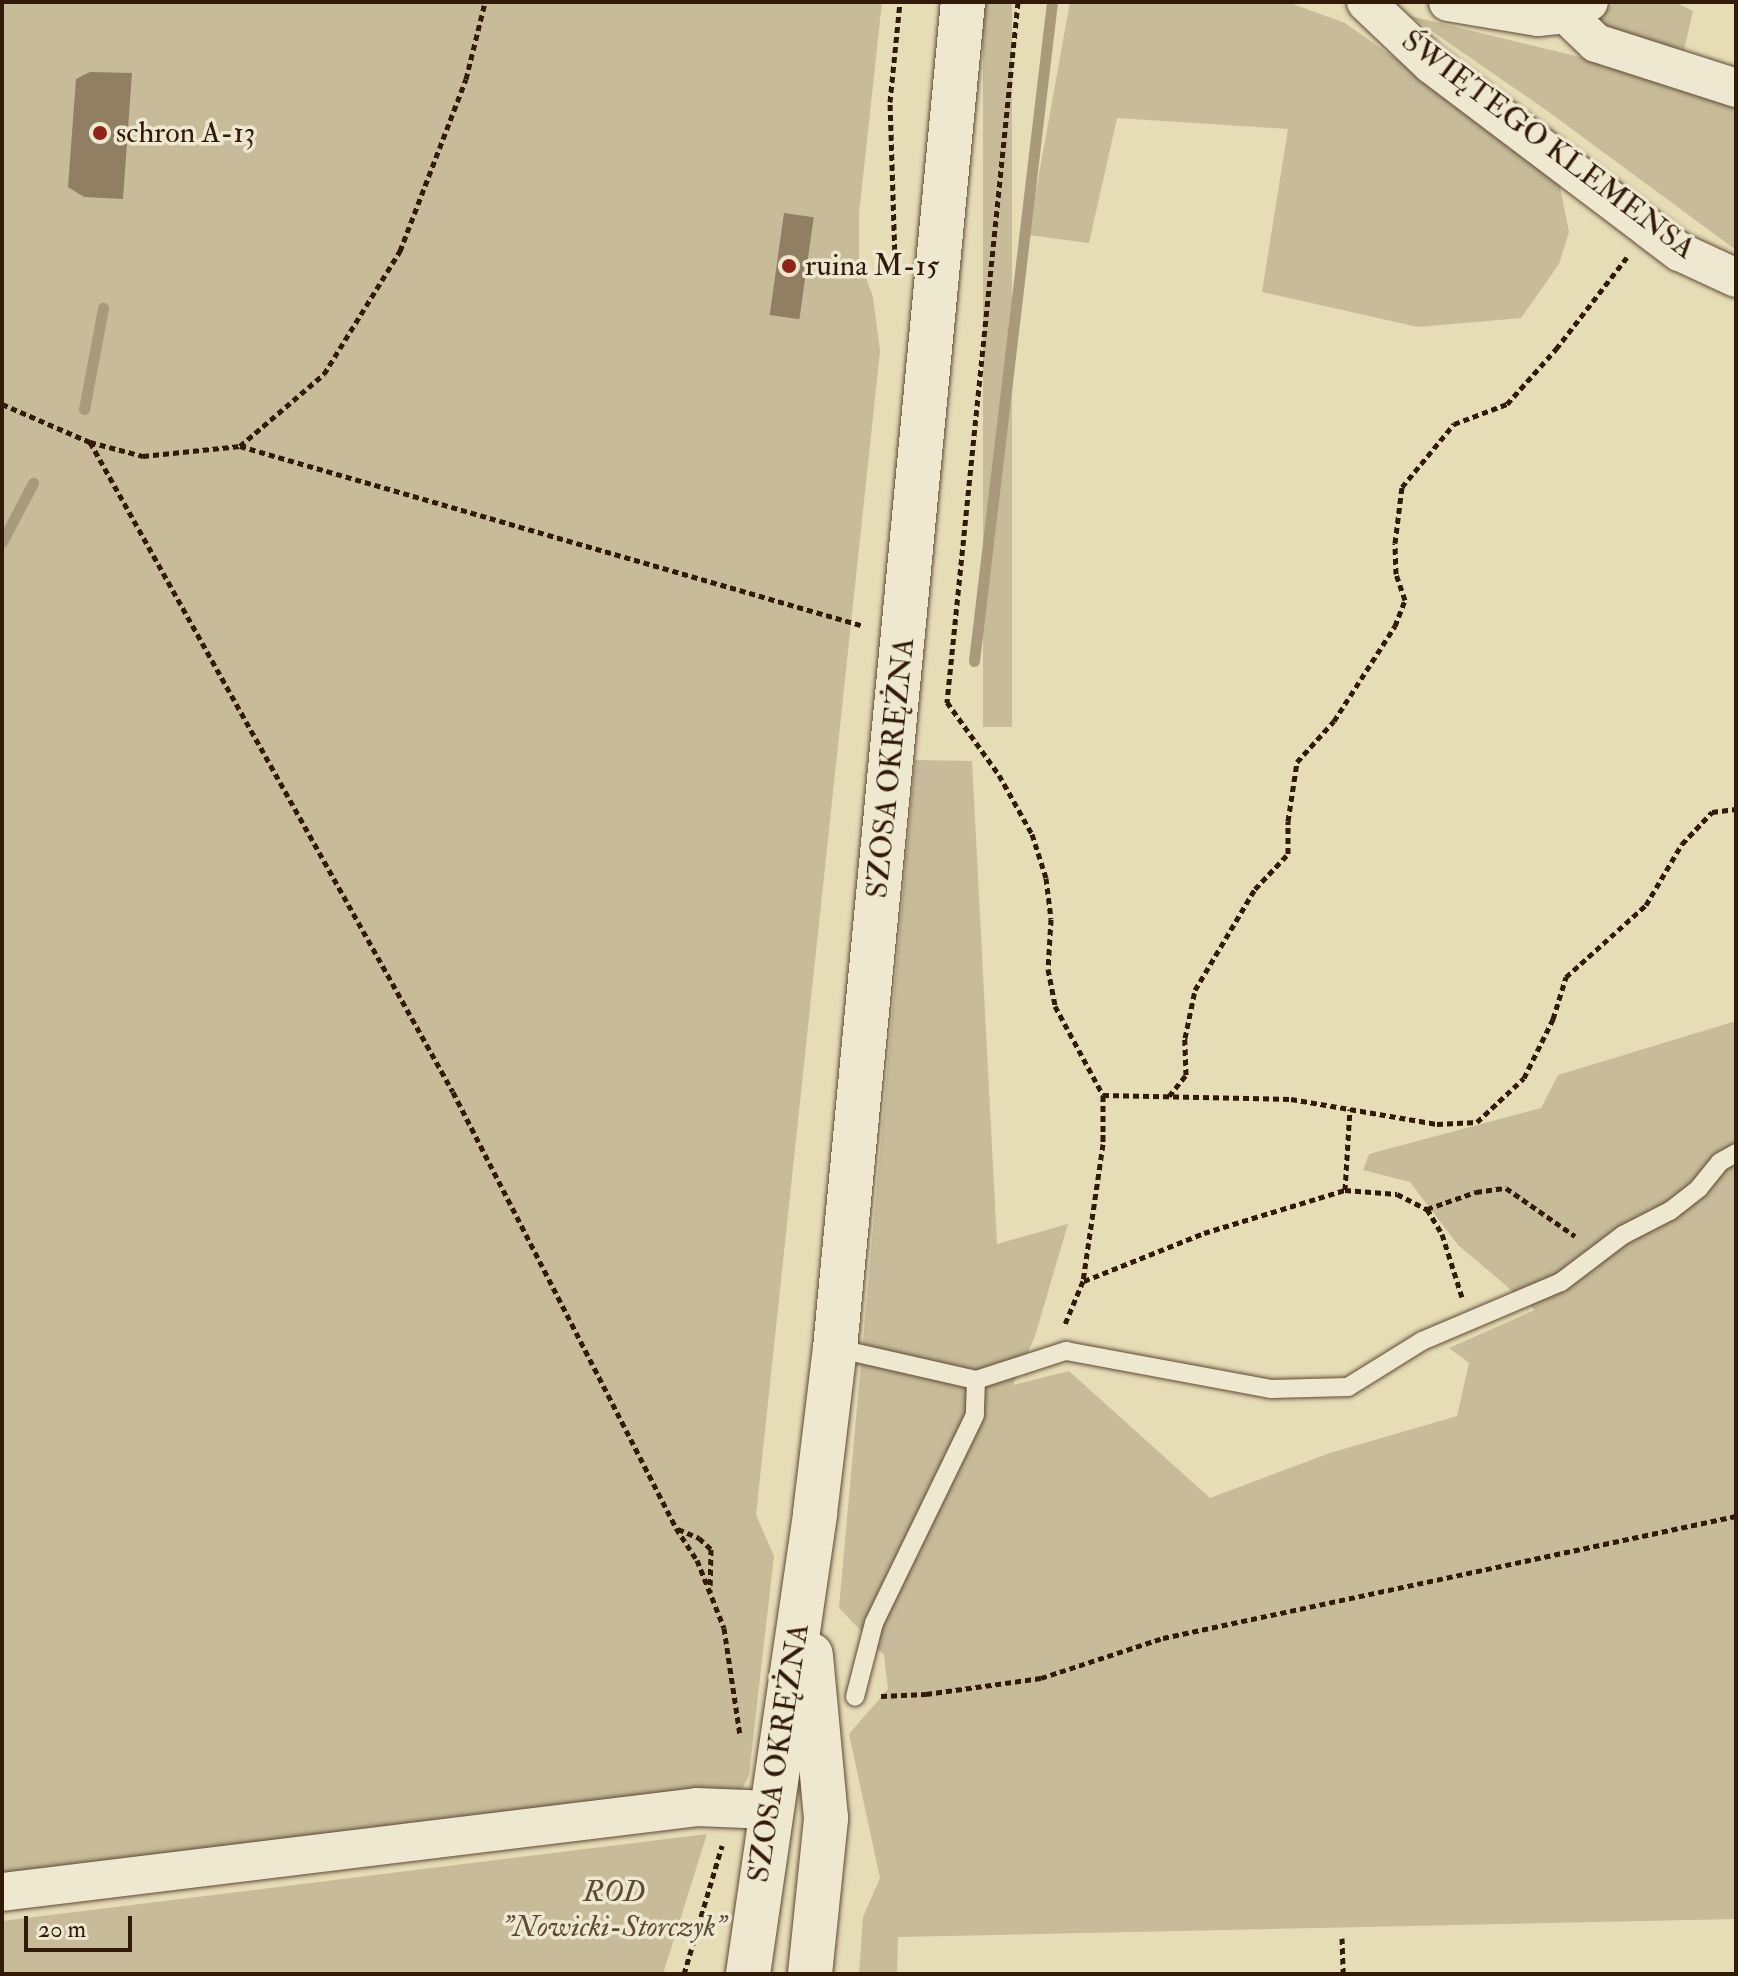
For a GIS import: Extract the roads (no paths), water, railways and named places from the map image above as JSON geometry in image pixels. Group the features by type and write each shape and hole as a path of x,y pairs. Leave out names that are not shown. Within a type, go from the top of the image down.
{"street":[{"name":"SZOSA OKRĘŻNA","path":"748,1974 813,1532 835,1348 963,2"},
{"name":"ŚWIĘTEGO KLEMENSA","path":"1366,2 1431,64 1649,229 1680,252 1736,278"},
{"path":"1448,2 1530,16 1577,8 1596,43 1736,88"},
{"name":"SZOSA OKRĘŻNA","path":"810,1974 826,1818 812,1679 813,1532"},
{"path":"2,1892 697,1807 770,1810"}],"lane":[{"path":"835,1348 976,1380 1066,1351 1271,1389 1348,1387 1422,1341 1561,1282 1623,1235 1670,1211 1699,1188 1720,1162 1736,1153"},
{"path":"855,1697 874,1623 975,1415 976,1380"}],"waterway":[{"path":"974,661 1052,2"},
{"path":"84,409 103,308"},
{"path":"2,542 33,483"}],"place":[{"name":"schron A-13","path":"100,133"},
{"name":"ruina M-15","path":"789,266"}],"park label":[{"name":"ROD \"Nowicki-Storczyk\"","path":"614,1909"}]}
